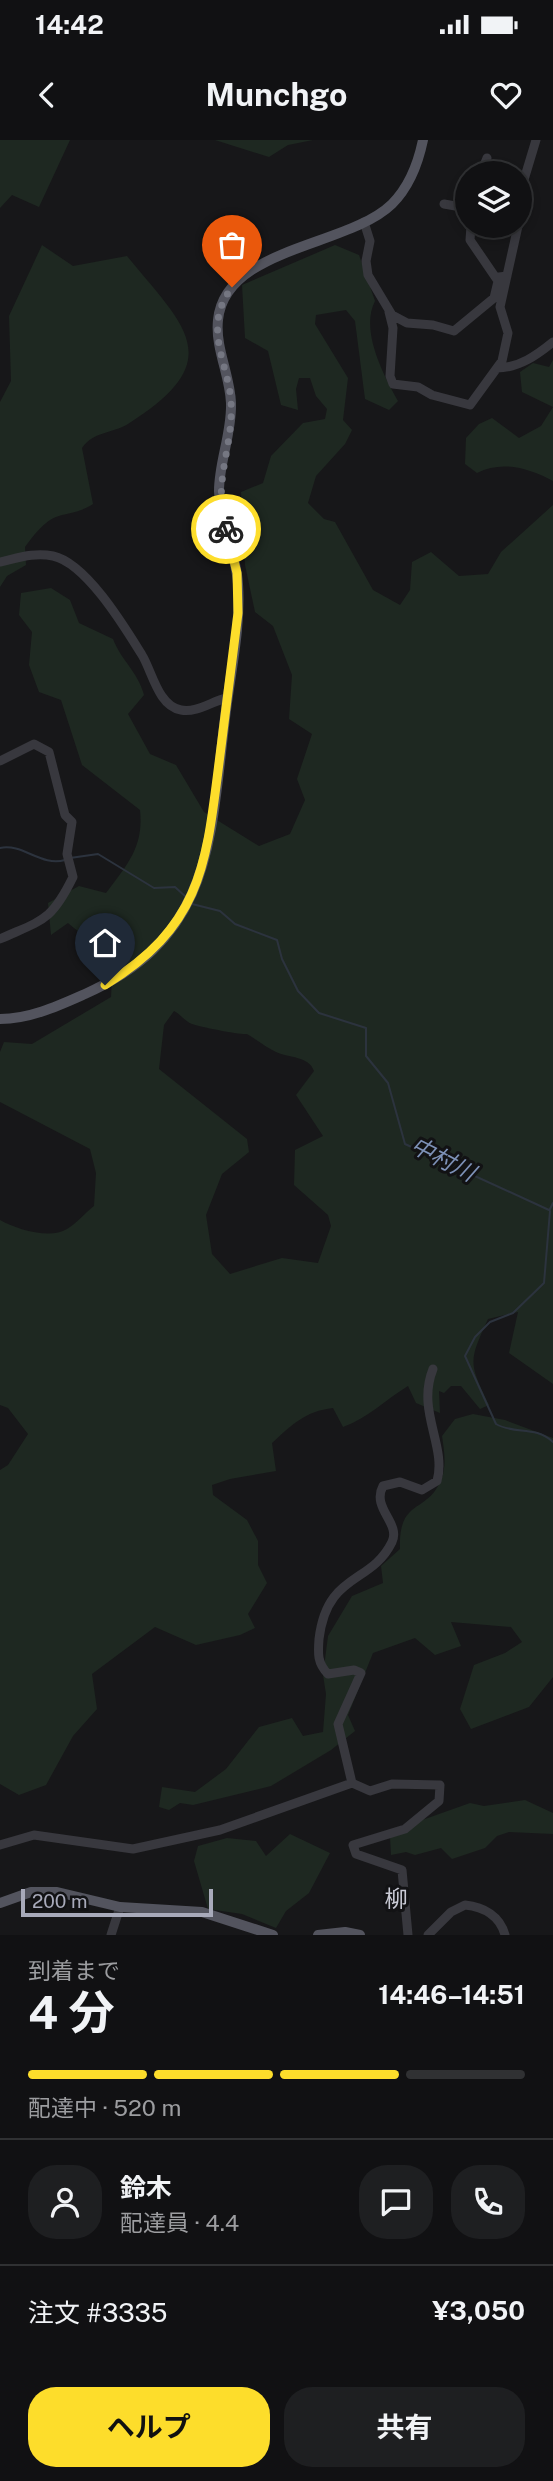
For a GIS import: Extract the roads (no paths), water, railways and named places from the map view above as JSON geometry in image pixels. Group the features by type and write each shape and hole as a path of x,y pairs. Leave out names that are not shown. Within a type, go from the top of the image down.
{"main road":[{"path":"0,1019 33,1015 105,985 140,961 168,934 194,893 207,853 213,814 239,587 219,493 231,413 218,336 221,307 232,287 253,269 364,222 391,206 402,194 416,168 423,140"},
{"path":"0,1903 22,1894 49,1892 120,1908 202,1912 273,1935"},
{"path":"318,1935 360,1935"}],"street":[{"path":"530,161 536,140"},
{"path":"444,204 455,206"},
{"path":"364,222 370,241 366,261 368,275 389,312 393,328 390,376 397,386 418,387 432,395 470,405 497,368 508,332 500,307 515,238"},
{"path":"470,238 498,281"},
{"path":"389,312 400,321 454,331 494,298 498,281 502,276 507,276"},
{"path":"497,368 507,368 537,355 553,342"},
{"path":"0,562 30,554 54,556 83,573 129,635 165,700 175,709 190,711 227,698"},
{"path":"0,761 34,744 49,752 65,816 72,822 69,859 73,877 44,921 0,939"},
{"path":"352,1783 338,1724 342,1709 361,1673 354,1670 328,1674 321,1667 318,1654 320,1629 332,1598 382,1554 393,1539 393,1528 379,1496 387,1480 422,1490 434,1484 438,1477 426,1406 433,1369"},
{"path":"0,1845 34,1835 133,1849 220,1830 352,1783 370,1791 392,1784 440,1785 439,1801 405,1829 353,1844 356,1854 402,1870 408,1935"},
{"path":"428,1935 451,1912 465,1905 490,1913 503,1927 505,1935"},
{"path":"111,1935 120,1908"}],"waterway":[{"name":"中村川","path":"0,848 8,847 48,860 65,860"},
{"name":"中村川","path":"70,858 98,854 154,888 175,887 186,897"},
{"name":"中村川","path":"192,904 220,911 235,924 277,940 282,959 298,991 319,1013 366,1028 366,1056 388,1083 405,1144 549,1210"},
{"path":"550,1209 553,1203"},
{"name":"中村川","path":"550,1211 544,1283 513,1313 490,1322 475,1337 465,1356 496,1424 539,1434 553,1442"}],"district":[{"name":"柳","path":"396,1899"}]}
